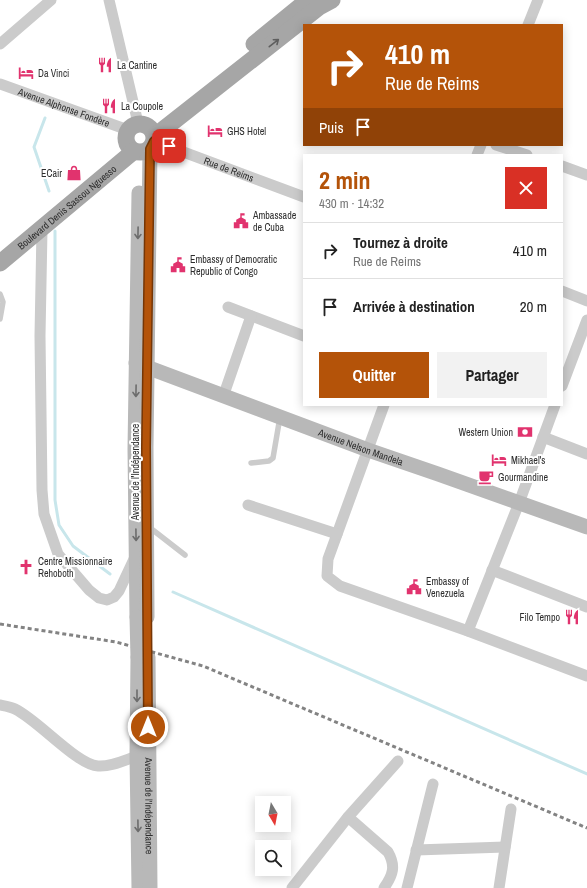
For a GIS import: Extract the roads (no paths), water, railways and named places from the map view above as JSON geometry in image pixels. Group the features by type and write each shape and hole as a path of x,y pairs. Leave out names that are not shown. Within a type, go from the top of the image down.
{"main road":[{"path":"142,139 308,0"},
{"path":"142,139 319,7 332,0"},
{"name":"Boulevard Denis Sassou Nguesso","path":"0,263 42,229 142,139"},
{"name":"Boulevard Denis Sassou Nguesso","path":"0,249 142,139"},
{"name":"Avenue de l'Indépendance","path":"142,139 142,365 147,525 142,617"},
{"name":"Avenue de l'Indépendance","path":"142,365 135,449 136,555 142,617 150,888"},
{"name":"Avenue Nelson Mandela","path":"142,365 223,397 368,450 587,527"},
{"name":"Avenue de l'Indépendance","path":"140,888 137,756 143,657"}],"street":[{"path":"0,44 51,0"},
{"path":"109,0 142,139"},
{"path":"528,24 538,0"},
{"name":"Avenue Alphonse Fondère","path":"0,84 142,139"},
{"name":"Rue de Reims","path":"142,139 303,197"},
{"path":"499,146 524,154"},
{"path":"563,166 587,175"},
{"path":"42,229 40,336 42,490 44,514 58,554 89,590 99,598 107,600 114,597 119,591 136,555"},
{"path":"563,291 587,301"},
{"path":"228,306 303,336"},
{"path":"223,397 251,316"},
{"path":"563,383 587,320"},
{"path":"384,406 328,559 326,576 340,586 468,631 587,676"},
{"path":"468,631 519,503 555,406"},
{"path":"543,436 587,454"},
{"path":"248,505 337,534"},
{"path":"492,570 587,607"},
{"path":"0,705 14,708 29,717 85,762 98,766 109,765 137,756"},
{"path":"292,888 348,817 398,761"},
{"path":"407,888 432,784"},
{"path":"498,888 511,809"},
{"path":"348,817 388,852 393,864 393,871 391,879 384,888"},
{"path":"416,850 505,847"}],"lane":[{"path":"0,294 3,302 0,319"},
{"path":"251,463 270,460 273,458 280,417"},
{"path":"147,525 185,555"}],"waterway":[{"path":"45,118 34,147 49,191"},
{"path":"55,231 55,500 59,525 73,546 110,574"},
{"path":"173,592 587,774"}],"railway":[{"path":"0,624 116,642 203,666 587,828"}],"place":[{"name":"La Cantine","path":"105,65"},
{"name":"Da Vinci","path":"26,73"},
{"name":"La Coupole","path":"109,106"},
{"name":"GHS Hotel","path":"215,131"},
{"name":"ECair","path":"74,173"},
{"name":"Ambassade de Cuba","path":"241,221"},
{"name":"Embassy of Democratic Republic of Congo","path":"178,265"},
{"name":"Western Union","path":"525,432"},
{"name":"Mikhael's","path":"499,460"},
{"name":"Gourmandine","path":"486,477"},
{"name":"Centre Missionnaire Rehoboth","path":"26,567"},
{"name":"Embassy of Venezuela","path":"414,587"},
{"name":"Filo Tempo","path":"572,617"}]}
